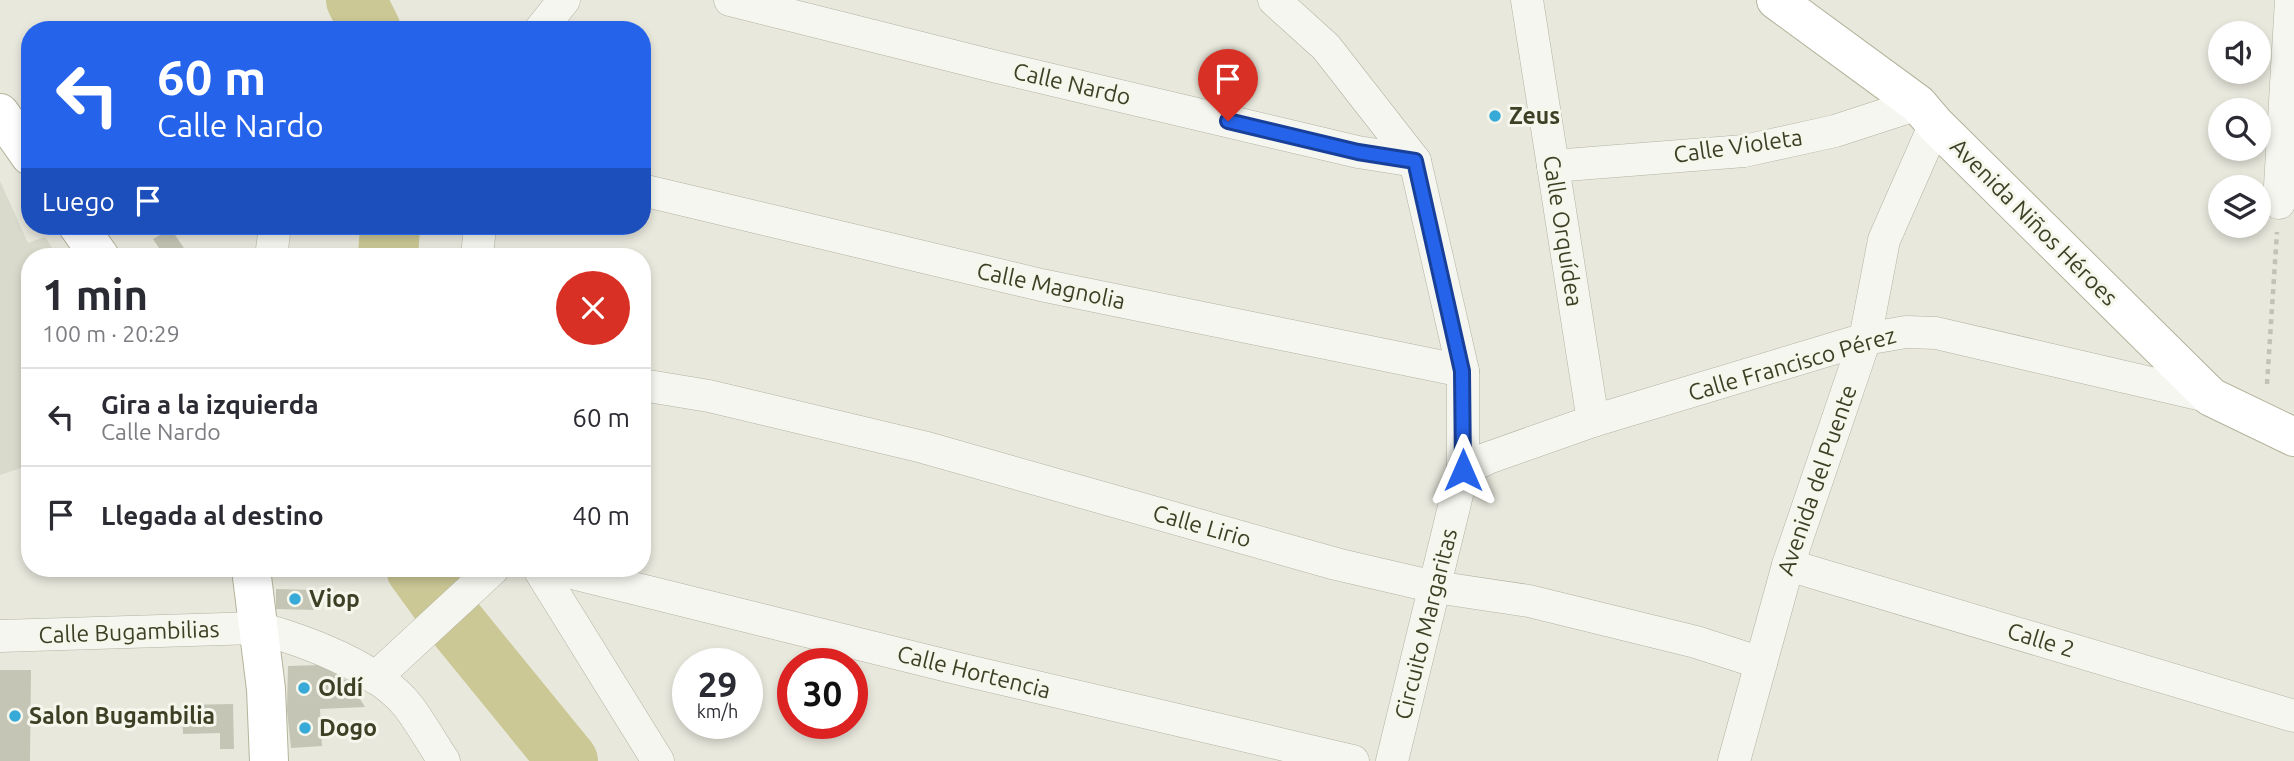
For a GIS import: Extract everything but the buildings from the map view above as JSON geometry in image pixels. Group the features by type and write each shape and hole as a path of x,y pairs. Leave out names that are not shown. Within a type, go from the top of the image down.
{"main road":[{"name":"Avenida Niños Héroes","path":"1776,0 1927,114 2211,397 2279,431"},
{"path":"0,113 21,143"},
{"path":"252,577 266,689 269,761"}],"street":[{"path":"547,21 564,0"},
{"name":"Calle Nardo","path":"730,0 993,66 1345,149 1415,161"},
{"name":"Circuito Margaritas","path":"1274,0 1326,47 1415,161 1462,371 1463,470 1392,761"},
{"name":"Calle Orquídea","path":"1527,0 1593,421"},
{"path":"2278,203 2291,0"},
{"name":"Calle Violeta","path":"1553,166 1744,150 1927,114"},
{"name":"Avenida del Puente","path":"1734,761 1788,565 1865,340 1884,240 1927,114"},
{"name":"Calle Magnolia","path":"651,192 1041,285 1462,371"},
{"name":"Calle Francisco Pérez","path":"1463,470 1488,458 1593,421 1865,340 1906,332 1936,333 2211,397"},
{"name":"Calle Lirio","path":"651,386 709,396 923,447 1336,564 1435,587 1529,601 1696,642 1761,663"},
{"name":"Calle 2","path":"1788,565 2294,716"},
{"path":"375,678 484,577"},
{"path":"544,577 658,761"},
{"name":"Calle Hortencia","path":"588,577 964,670 1353,761"},
{"name":"Calle Bugambilias","path":"0,636 259,628 281,634 340,657 375,678 406,704 444,761"}],"path":[{"path":"2278,203 2279,431"}],"shaded area":[{"path":"0,181 21,228 21,235 24,235 28,243 45,237 52,248 21,248 21,468 0,475"}],"waterway":[{"path":"356,0 366,21"},
{"path":"389,235 389,248"},
{"path":"422,577 453,620 568,761"}],"place":[{"name":"Zeus","path":"1495,116"},
{"name":"Viop","path":"295,599"},
{"name":"Oldí","path":"304,688"},
{"name":"Salon Bugambilia","path":"15,716"},
{"name":"Dogo","path":"305,728"}],"route":[{"path":"1228,121 1358,152 1415,161 1462,371 1463,470"}]}
